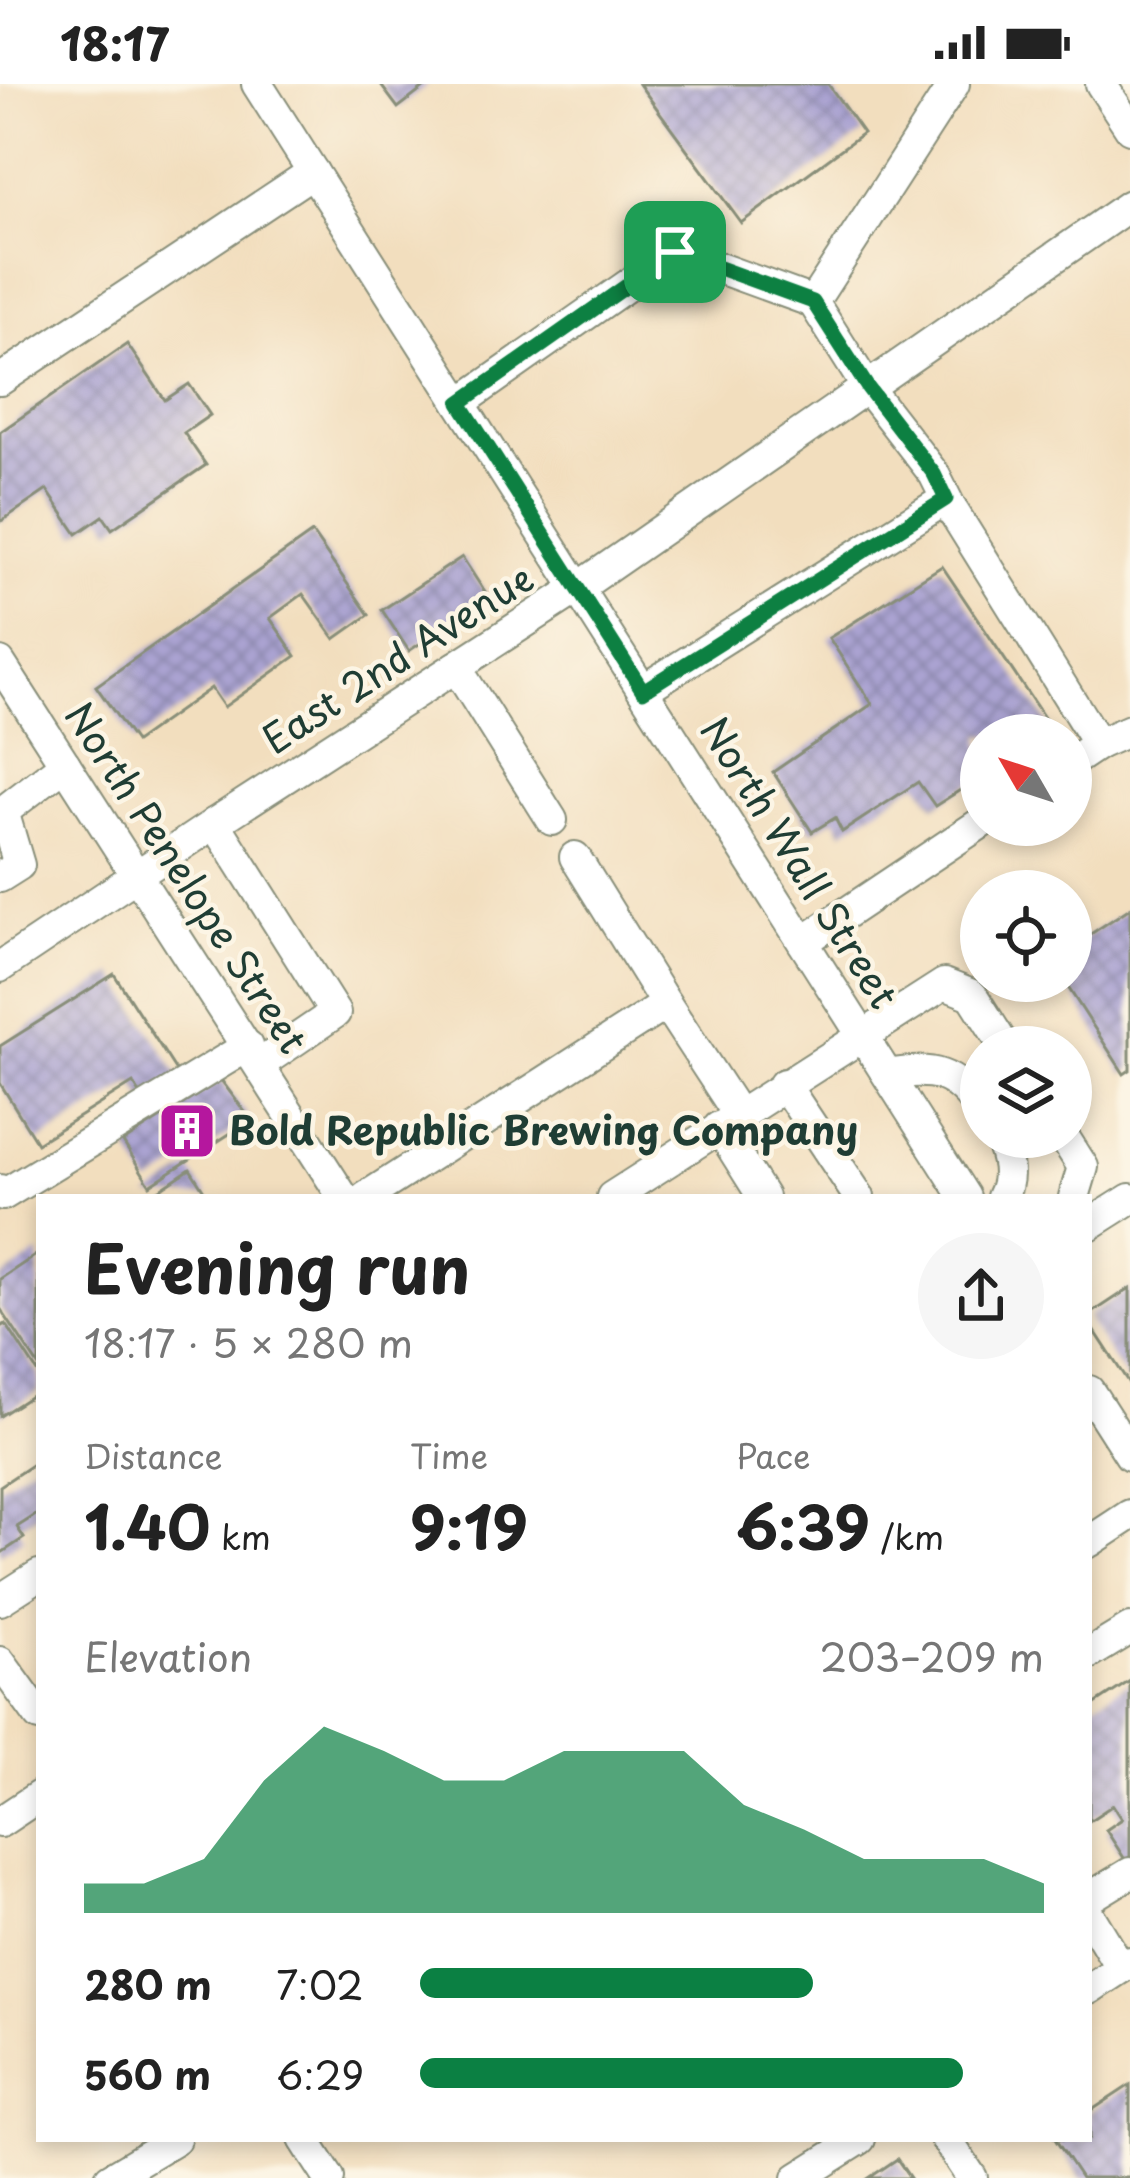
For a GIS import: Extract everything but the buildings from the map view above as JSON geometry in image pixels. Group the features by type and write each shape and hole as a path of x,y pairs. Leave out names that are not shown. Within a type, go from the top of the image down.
{"street":[{"name":"North Wall Street","path":"257,84 963,1194"},
{"path":"813,302 954,84"},
{"path":"1101,84 1130,128"},
{"path":"0,380 313,172"},
{"name":"East 2nd Avenue","path":"0,968 578,588 1130,206"},
{"path":"460,403 675,252 813,302 868,388 934,474 1098,744"},
{"path":"643,691 946,499"},
{"name":"North Penelope Street","path":"0,663 342,1194"},
{"path":"456,667 553,820"},
{"path":"1092,748 1130,730"},
{"path":"0,877 19,865 2,812 65,764"},
{"path":"0,1190 3,1195 335,1013 215,823"},
{"path":"803,942 960,837"},
{"path":"575,857 665,1004 762,1194"},
{"path":"648,1187 728,1121 944,984 972,995 992,1026"},
{"path":"371,1194 665,1004"},
{"path":"888,1075 935,1072 960,1087"},
{"path":"784,1084 857,1194"},
{"path":"1003,1194 1010,1177 1007,1158"},
{"path":"1092,1223 1130,1199"},
{"path":"1092,1396 1130,1455"},
{"path":"1092,1540 1130,1515"},
{"path":"0,1600 36,1577"},
{"path":"1092,1652 1130,1629"},
{"path":"0,1662 33,1707 0,1717"},
{"path":"0,1822 36,1798"},
{"path":"1092,1896 1130,1873"},
{"path":"1092,1919 1126,1965 1092,1987"},
{"path":"110,2178 171,2142"},
{"path":"306,2142 329,2178"},
{"path":"798,2178 855,2142"},
{"path":"948,2142 972,2178"}],"place":[{"name":"Bold Republic Brewing Company","path":"187,1131"}],"route":[{"path":"675,252 813,302 868,388 934,474 946,499 643,691 460,403 675,252"}]}
